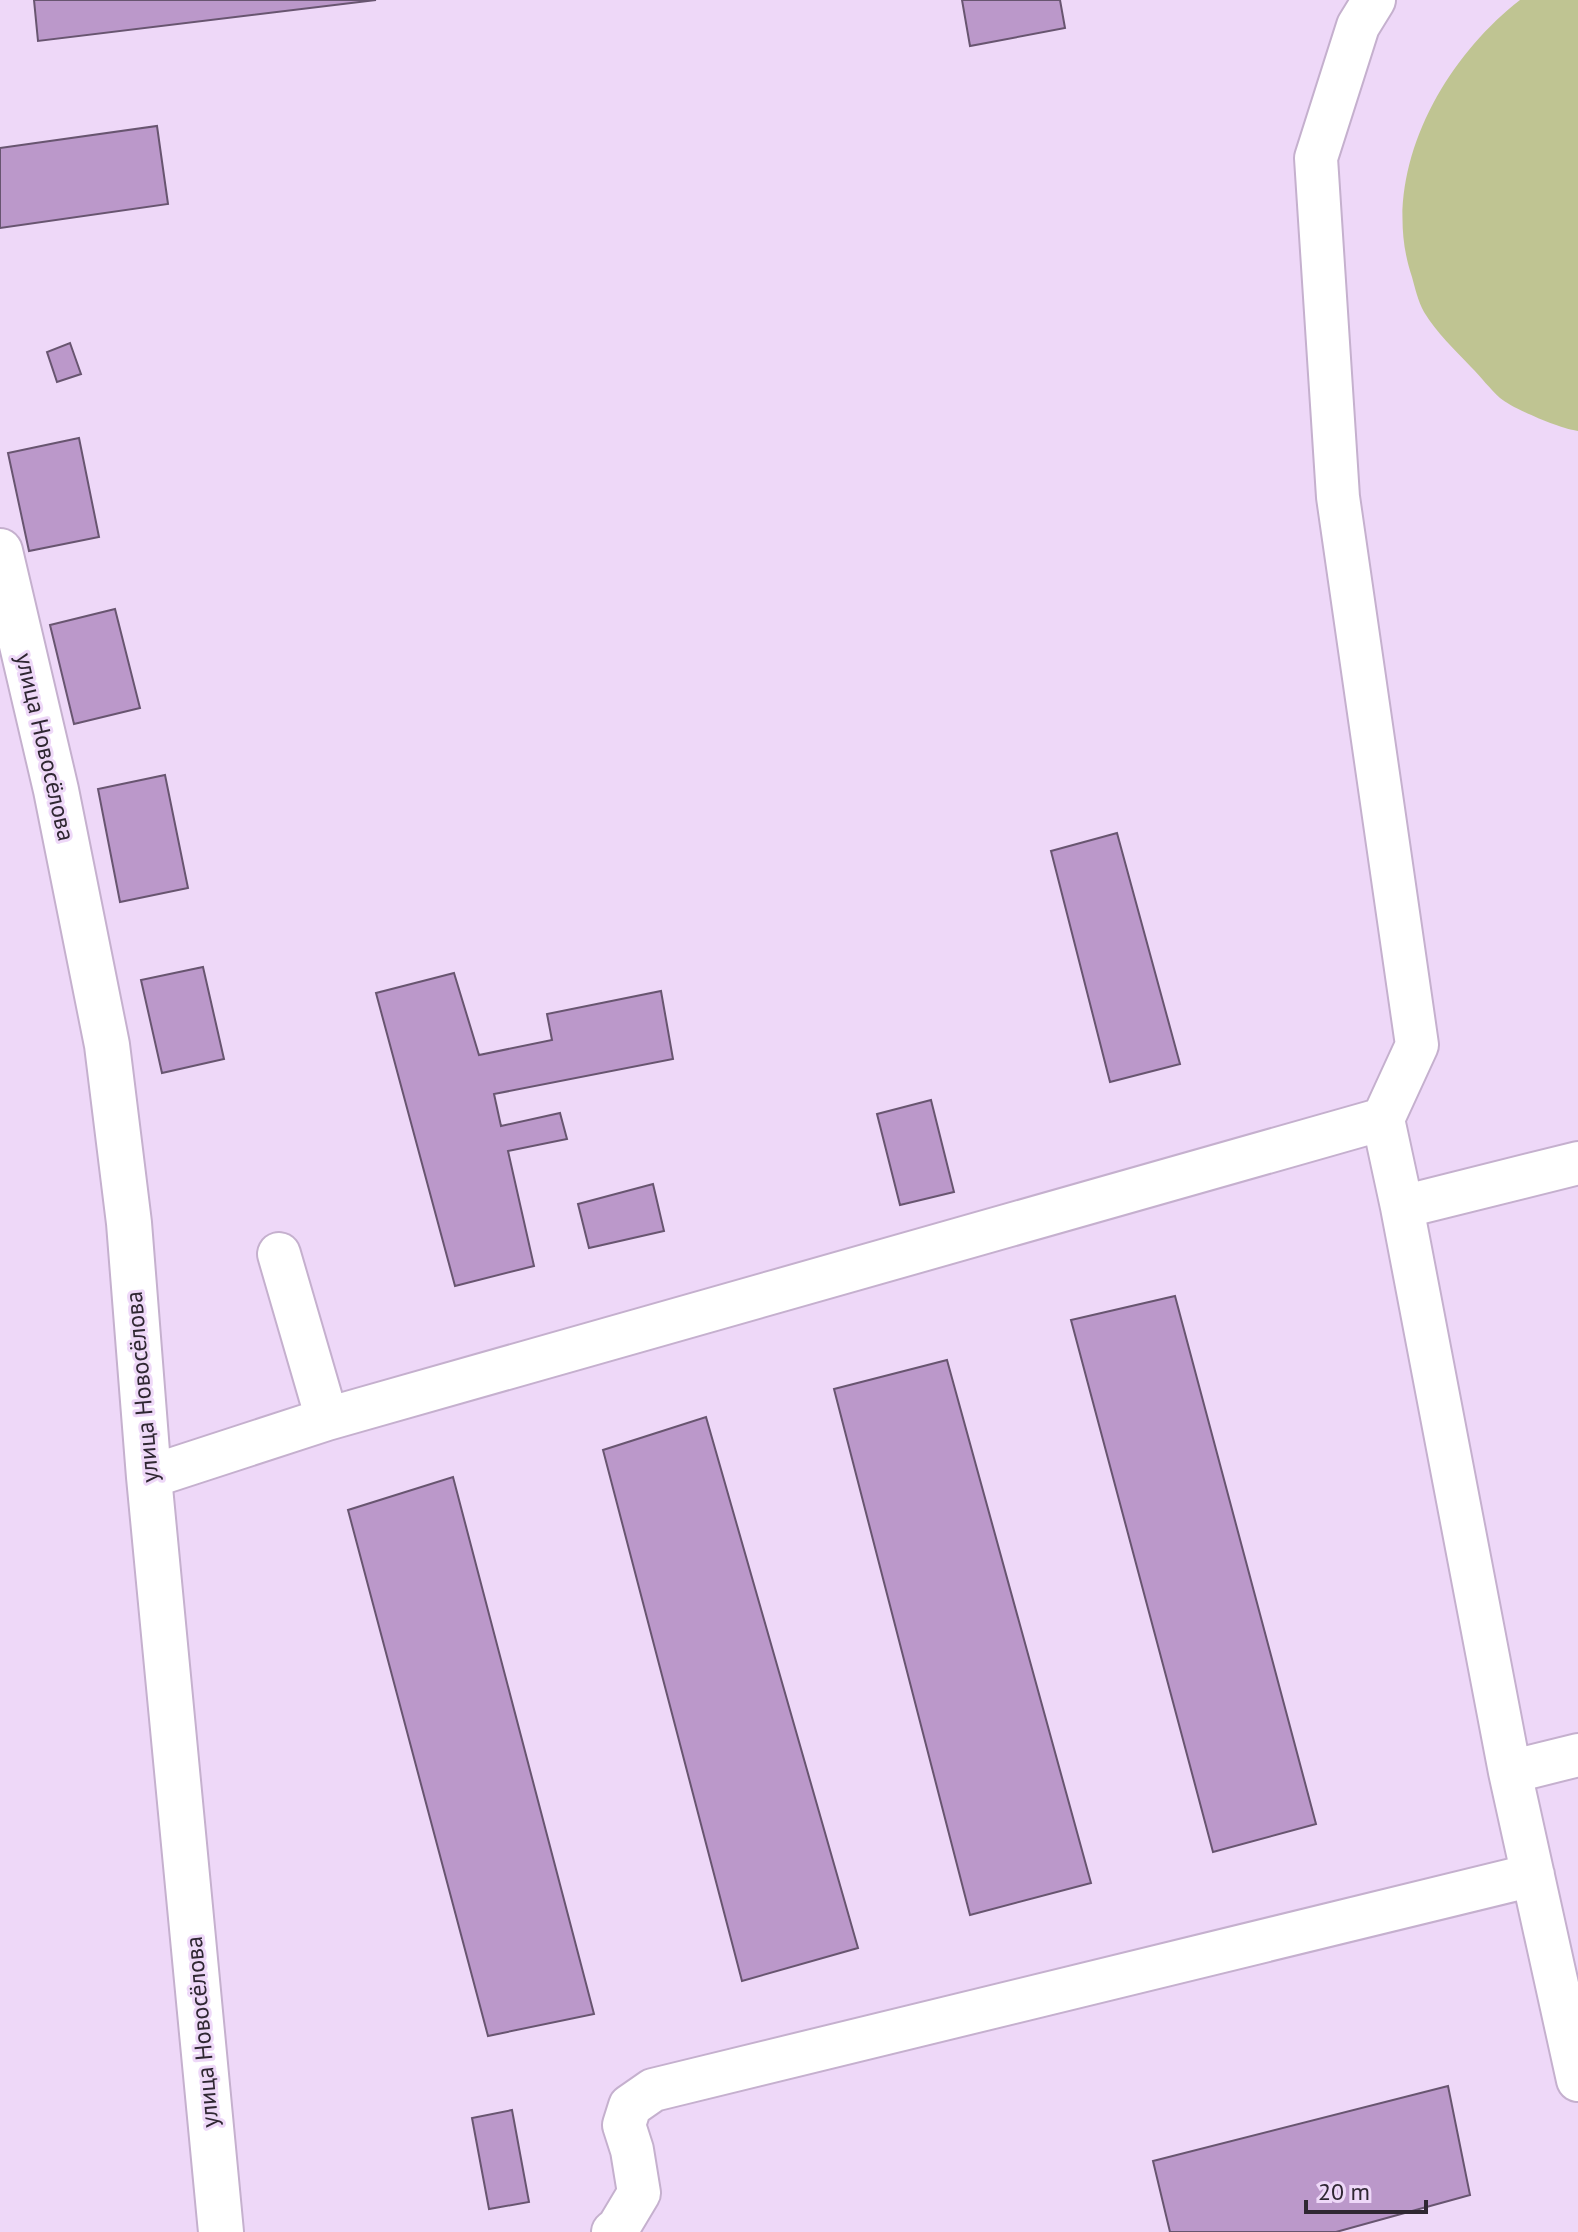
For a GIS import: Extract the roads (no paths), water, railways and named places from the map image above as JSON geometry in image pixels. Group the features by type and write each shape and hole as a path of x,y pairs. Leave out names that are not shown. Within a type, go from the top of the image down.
{"main road":[{"name":"улица Новосёлова","path":"0,551 56,790 107,1045 129,1223 149,1477 221,2232"}],"lane":[{"path":"1374,0 1358,26 1316,158 1338,497 1417,1045 1383,1119 1510,1772 1578,2080"},
{"path":"149,1477 327,1419 1383,1119"},
{"path":"1402,1207 1578,1163"},
{"path":"279,1254 327,1419"},
{"path":"1510,1772 1578,1755"},
{"path":"613,2232 639,2193 632,2150 624,2125 630,2106 653,2090 1533,1875"}]}
